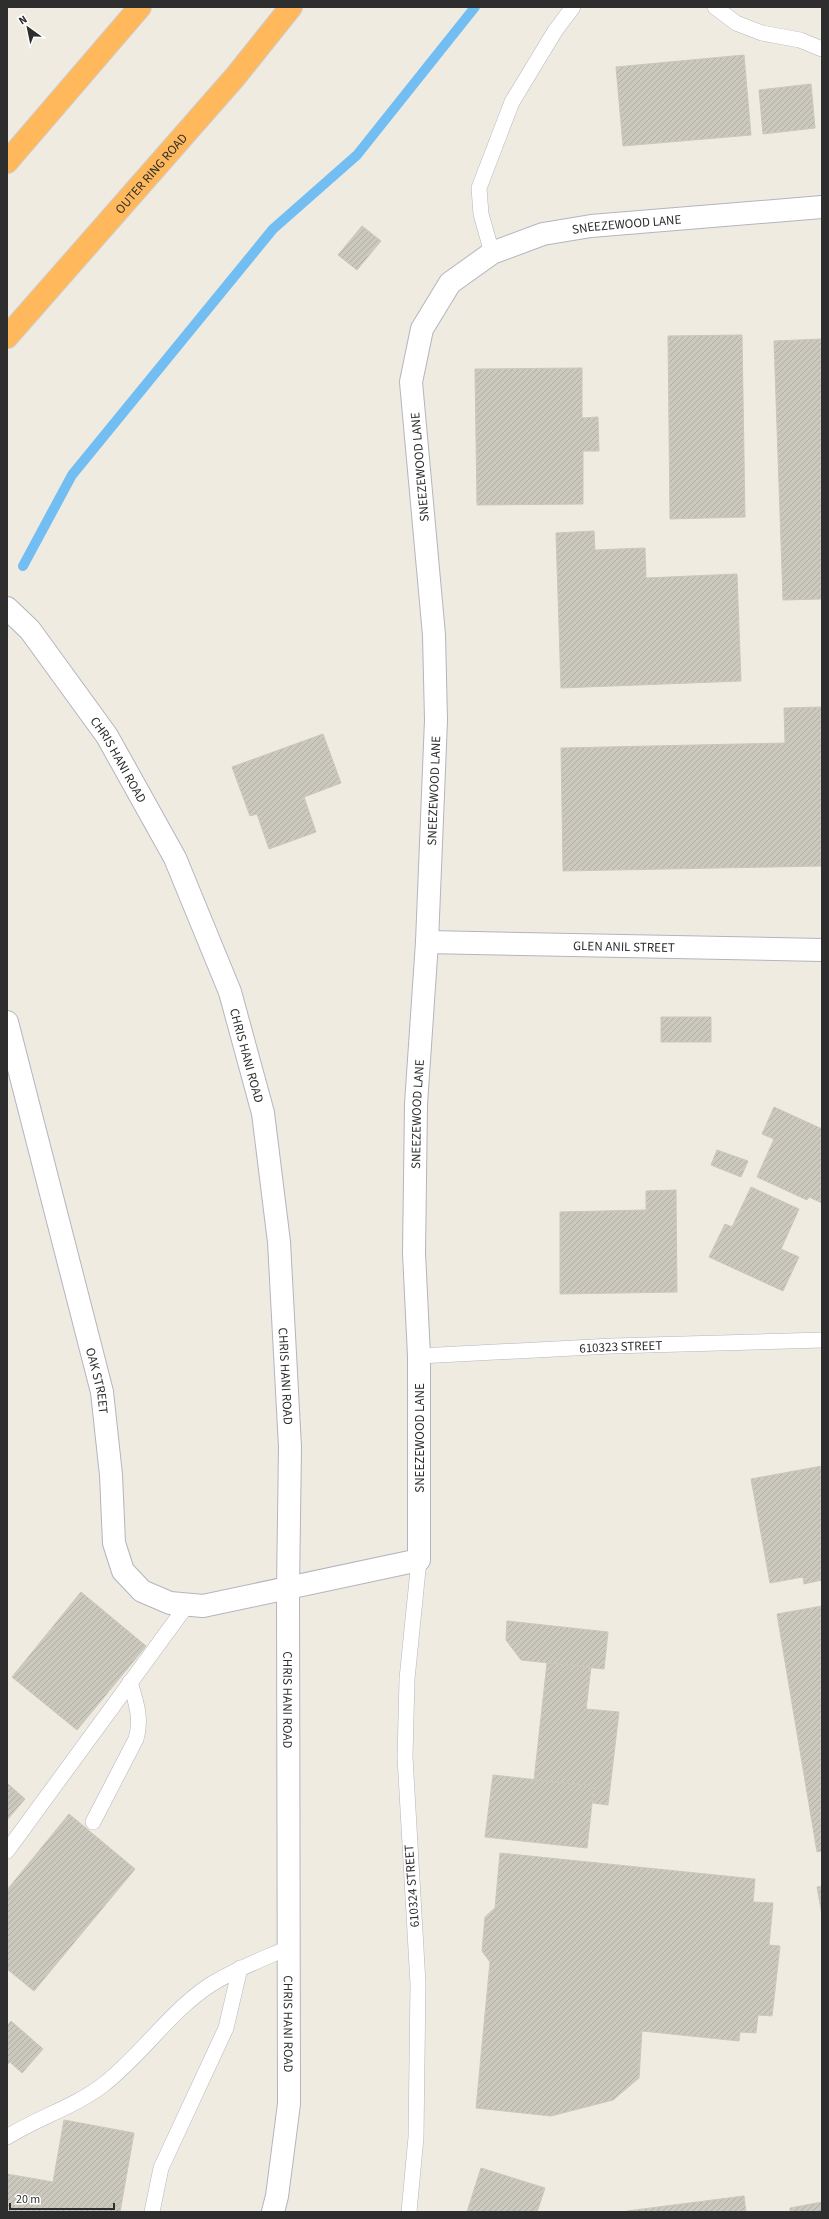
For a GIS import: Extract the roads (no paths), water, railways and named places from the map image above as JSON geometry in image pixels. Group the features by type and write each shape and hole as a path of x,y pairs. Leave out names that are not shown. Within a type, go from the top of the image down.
{"highway":[{"path":"7,162 140,7"},
{"name":"OUTER RING ROAD","path":"7,337 235,77 291,7"}],"street":[{"name":"SNEEZEWOOD LANE","path":"419,1560 419,1356 414,1253 416,1104 427,942 436,720 434,635 412,382 422,329 450,283 492,253 543,234 591,226 822,207"},
{"name":"CHRIS HANI ROAD","path":"7,608 30,630 107,736 175,858 230,992 263,1113 279,1242 290,1447 288,1588 290,1947 288,2104 274,2212"},
{"name":"GLEN ANIL STREET","path":"427,942 822,950"},
{"name":"OAK STREET","path":"7,1022 102,1392 111,1475 114,1543 123,1571 142,1591 170,1603 187,1605 203,1606 288,1588"},
{"path":"288,1588 419,1560"}],"lane":[{"path":"492,253 481,214 480,188 482,181 512,102 555,31 573,7"},
{"path":"714,7 736,23 756,31 800,40 822,49"},
{"name":"610323 STREET","path":"419,1356 612,1346 822,1340"},
{"name":"610324 STREET","path":"409,2212 416,2137 418,1984 405,1757 407,1679 419,1560"},
{"path":"7,1851 187,1605"},
{"path":"93,1822 136,1739 140,1725 139,1714 130,1682"},
{"path":"7,2137 102,2086 130,2062 182,2009 209,1986 240,1968 290,1947"},
{"path":"152,2212 161,2168 180,2123 226,2028 240,1968"}],"waterway":[{"path":"23,566 72,475 273,229 357,155 475,7"}]}
